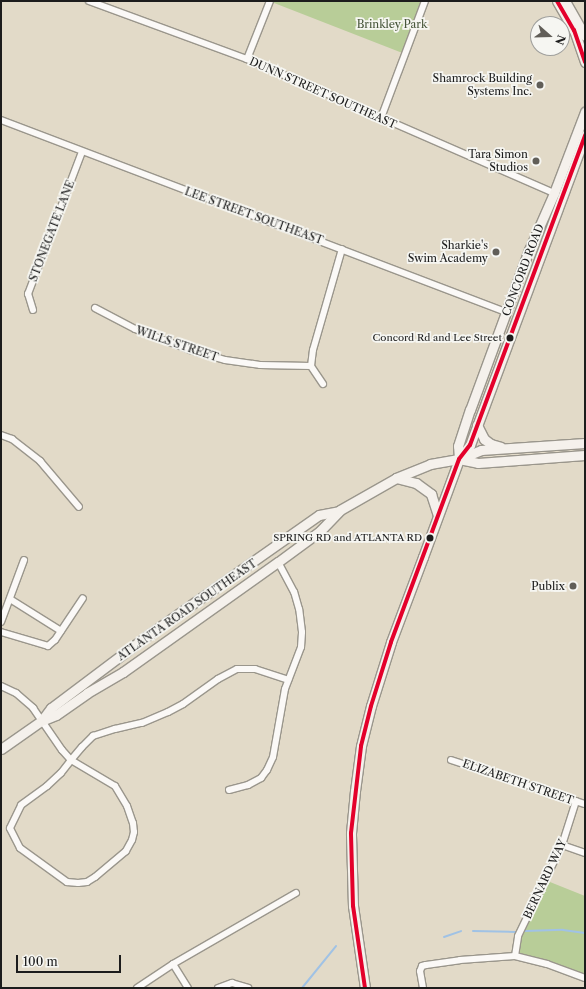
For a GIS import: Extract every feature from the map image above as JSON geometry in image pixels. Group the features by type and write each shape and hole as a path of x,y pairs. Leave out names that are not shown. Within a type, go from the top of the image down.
{"main road":[{"path":"557,1 574,30 585,62"},
{"path":"565,1 585,36"},
{"name":"CONCORD ROAD","path":"459,459 458,446 506,312 529,250 554,193 584,114"},
{"name":"CONCORD ROAD","path":"459,459 470,445 585,135"},
{"path":"477,425 485,440 491,444 508,448"},
{"name":"ATLANTA ROAD SOUTHEAST","path":"41,721 51,708 151,633 319,516 340,510 396,478 430,464 459,459 481,450 585,443"},
{"name":"ATLANTA ROAD SOUTHEAST","path":"459,459 478,463 585,455"},
{"path":"365,988 353,906 351,833 361,746 383,667 459,459"},
{"path":"396,478 416,483 431,494 438,515"},
{"name":"ATLANTA ROAD SOUTHEAST","path":"1,749 41,721 56,715 87,693 123,672 268,570 320,531 340,510"},
{"path":"190,624 186,621 188,613 209,599 218,587"}],"street":[{"name":"DUNN STREET SOUTHEAST","path":"89,1 247,59 554,193"},
{"path":"247,59 270,1"},
{"path":"381,118 425,1"},
{"name":"LEE STREET SOUTHEAST","path":"1,120 506,312"},
{"name":"STONEGATE LANE","path":"33,310 28,294 82,152"},
{"path":"323,384 311,366 313,350 342,249"},
{"name":"WILLS STREET","path":"96,308 135,330 190,350 225,360 260,365 311,366"},
{"path":"1,434 12,439 40,461 79,507"},
{"path":"1,622 24,560"},
{"path":"228,790 248,785 261,778 267,770 273,757 288,680 298,656 302,632 296,598 278,562"},
{"path":"268,570 277,570 284,574"},
{"path":"1,632 48,646 55,640 83,598"},
{"path":"10,599 61,631"},
{"path":"1,686 16,693 33,708 62,750 72,760 115,786 127,806 133,822 134,832 126,851 115,862 95,877 86,882 78,883 67,882 20,848 10,828 21,805 47,786 72,760 93,736 142,723 168,712 183,704 218,679 237,669 255,669 288,680"},
{"name":"ELIZABETH STREET","path":"451,760 585,804"},
{"name":"BERNARD WAY","path":"515,956 518,936 562,845 576,801"},
{"path":"562,845 585,853"},
{"path":"138,988 173,964 296,893"},
{"path":"423,988 420,971 422,966 460,960 515,956 547,964 585,978"},
{"path":"173,964 188,988"},
{"path":"218,988 232,983 248,988"}],"green space":[{"name":"Brinkley Park","path":"269,1 425,1 405,54"},
{"path":"545,880 585,896 585,978 515,956 515,948"}],"waterway":[{"path":"525,931 563,930 585,933"},
{"path":"444,937 461,931"},
{"path":"473,931 516,932"},
{"path":"302,988 336,946"}],"transit line":[{"path":"557,1 574,30 585,62"},
{"path":"365,988 353,906 351,833 361,746 371,706 391,642 459,459 470,445 585,135"}],"place":[{"name":"Shamrock Building Systems Inc.","path":"540,85"},
{"name":"Tara Simon Studios","path":"536,161"},
{"name":"Sharkie's Swim Academy","path":"496,252"},
{"name":"Concord Rd and Lee Street","path":"510,338"},
{"name":"SPRING RD and ATLANTA RD","path":"430,538"},
{"name":"Publix","path":"573,586"}]}
